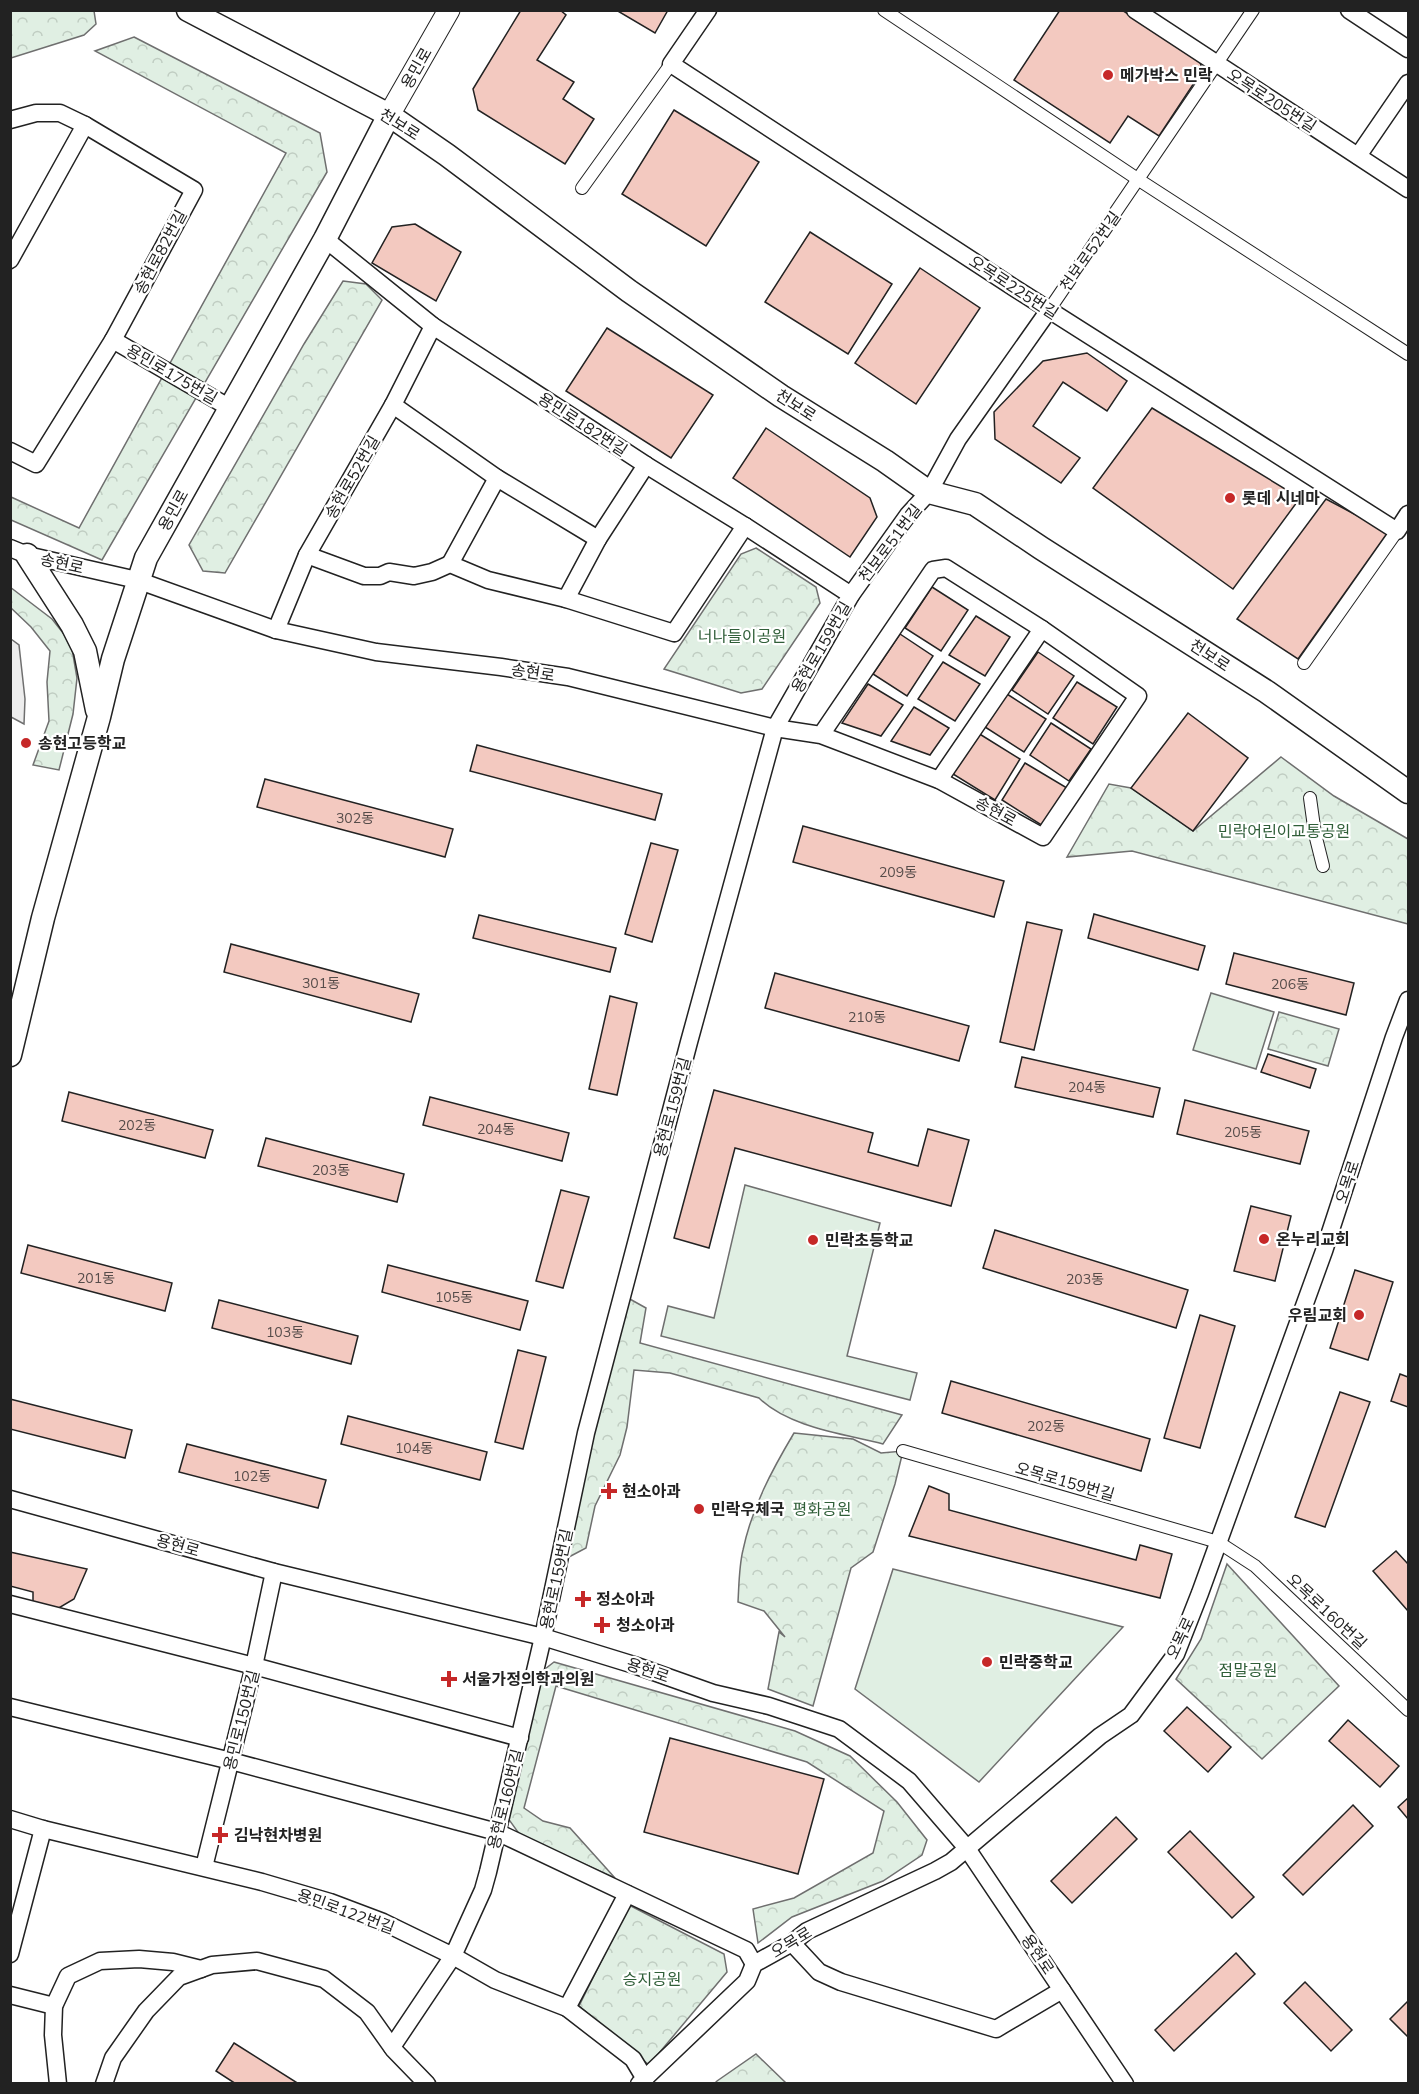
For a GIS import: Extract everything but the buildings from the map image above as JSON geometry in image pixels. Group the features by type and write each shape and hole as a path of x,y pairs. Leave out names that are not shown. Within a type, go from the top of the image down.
{"main road":[{"name":"천보로","path":"188,10 388,115 447,155 638,297 781,396 930,492 975,504 1267,692 1408,792"},
{"name":"용민로","path":"10,1055 43,918 113,659 137,580 146,558 325,239 388,115"},
{"path":"19,551 72,625 85,651 99,717"}],"street":[{"name":"용민로","path":"388,115 449,10"},
{"path":"582,188 708,10"},
{"path":"884,10 1139,180 1408,354"},
{"name":"오목로205번길","path":"1135,10 1408,189"},
{"name":"천보로52번길","path":"930,492 958,439 1139,180 1253,10"},
{"path":"1349,10 1408,49"},
{"name":"오목로225번길","path":"671,64 1049,310 1397,531"},
{"path":"1358,156 1408,83"},
{"name":"송현로82번길","path":"10,120 36,113 60,113 85,125 194,190 113,340 36,464 10,451"},
{"path":"10,260 85,125"},
{"name":"용민로182번길","path":"325,239 433,326 851,595"},
{"name":"송현로52번길","path":"276,630 307,555 393,405 433,326"},
{"name":"용민로175번길","path":"113,340 230,408"},
{"path":"393,405 497,478 598,539"},
{"path":"566,599 598,539 646,465"},
{"path":"307,555 364,576 380,576 389,572 414,576 432,572 450,564 497,478"},
{"name":"천보로51번길","path":"851,595 908,515 930,492"},
{"path":"1304,663 1408,514"},
{"path":"450,564 488,580 566,599 674,633 745,526"},
{"name":"송현로","path":"19,551 137,580 276,630 376,652 568,677 775,728 821,735 939,780 1043,837 1138,696 1042,629"},
{"path":"821,735 933,570 946,568 1042,629 939,780"},
{"name":"용현로159번길","path":"543,1637 586,1433 775,728 851,595"},
{"path":"1311,798 1315,834 1323,866"},
{"name":"오목로","path":"642,2081 747,1981 754,1964 792,1943 807,1931 951,1862 1100,1736 1131,1715 1176,1654 1339,1208 1408,1000"},
{"name":"오목로159번길","path":"903,1451 1218,1542"},
{"name":"용현로","path":"10,1499 274,1572 543,1637 634,1665 713,1693 769,1706 839,1729 909,1781 966,1847 1125,2084"},
{"name":"오목로160번길","path":"1218,1542 1255,1566 1408,1710"},
{"name":"용민로150번길","path":"204,1867 254,1666 274,1572"},
{"path":"10,1604 254,1666 520,1738"},
{"name":"용현로160번길","path":"392,2047 453,1956 483,1890 543,1637"},
{"path":"10,1707 231,1761 497,1832 746,1950 754,1964"},
{"name":"용민로122번길","path":"10,1819 204,1867 330,1902 383,1922 453,1956 495,1980 567,2008 633,2060 642,2081"},
{"path":"10,1954 43,1829"},
{"path":"567,2008 627,1894"},
{"path":"792,1943 819,1972 826,1976 996,2029 1062,1990"},
{"path":"58,2084 53,2035 54,2006 68,1976 100,1961 139,1959 173,1962 201,1969"},
{"path":"104,2084 113,2058 146,2010 179,1977 212,1965 257,1961 324,1979 367,2012 392,2047 427,2084"},
{"path":"10,1995 54,2006"}],"green space":[{"path":"11,10 94,11 96,24 84,35 11,58"},
{"path":"134,37 320,133 327,172 102,560 11,520 11,497 79,528 286,153 95,51"},
{"path":"343,281 366,284 382,300 225,573 203,571 189,545 304,344"},
{"name":"너나들이공원","path":"756,548 816,587 820,603 762,689 741,693 664,669 741,554"},
{"path":"10,587 52,619 71,643 77,678 73,714 59,770 33,765 49,721 47,682 50,651 31,627 11,608"},
{"name":"민락어린이교통공원","path":"1281,757 1334,796 1408,839 1408,924 1132,851 1067,857 1109,784 1131,788 1193,831"},
{"path":"1211,993 1274,1012 1256,1069 1193,1050"},
{"path":"1279,1012 1339,1029 1328,1066 1268,1049"},
{"path":"745,1185 880,1223 847,1356 917,1373 910,1400 661,1336 668,1306 714,1318"},
{"path":"628,1298 646,1308 640,1343 902,1415 883,1444 801,1423 771,1408 759,1398 670,1373 634,1370 627,1427 620,1455 595,1506 586,1548 567,1558 596,1417"},
{"name":"평화공원","path":"794,1433 853,1439 881,1453 903,1451 873,1552 851,1568 813,1706 768,1689 779,1632 785,1637 764,1611 738,1602 739,1576 747,1534 757,1504"},
{"name":"점말공원","path":"1227,1564 1339,1686 1262,1759 1176,1679 1201,1639"},
{"path":"893,1569 1123,1627 979,1782 855,1689"},
{"path":"554,1662 795,1731 850,1756 897,1802 927,1840 922,1855 883,1881 792,1917 758,1943 753,1909 794,1898 873,1853 884,1811 807,1762 556,1686 524,1808 543,1821 570,1828 615,1878 520,1835 505,1814 540,1673"},
{"name":"승지공원","path":"629,1905 724,1954 727,1972 649,2065 579,2006"},
{"path":"756,2054 786,2083 715,2083 717,2081"}],"shaded area":[{"path":"11,639 19,645 25,699 24,724 11,717"}],"place":[{"name":"메가박스 민락","path":"1108,75"},
{"name":"롯데 시네마","path":"1230,498"},
{"name":"송현고등학교","path":"26,743"},
{"name":"온누리교회","path":"1264,1239"},
{"name":"민락초등학교","path":"813,1240"},
{"name":"우림교회","path":"1359,1315"},
{"name":"현소아과","path":"609,1491"},
{"name":"민락우체국","path":"699,1509"},
{"name":"정소아과","path":"583,1599"},
{"name":"청소아과","path":"602,1625"},
{"name":"민락중학교","path":"987,1662"},
{"name":"서울가정의학과의원","path":"449,1679"},
{"name":"김낙현차병원","path":"220,1835"}]}
